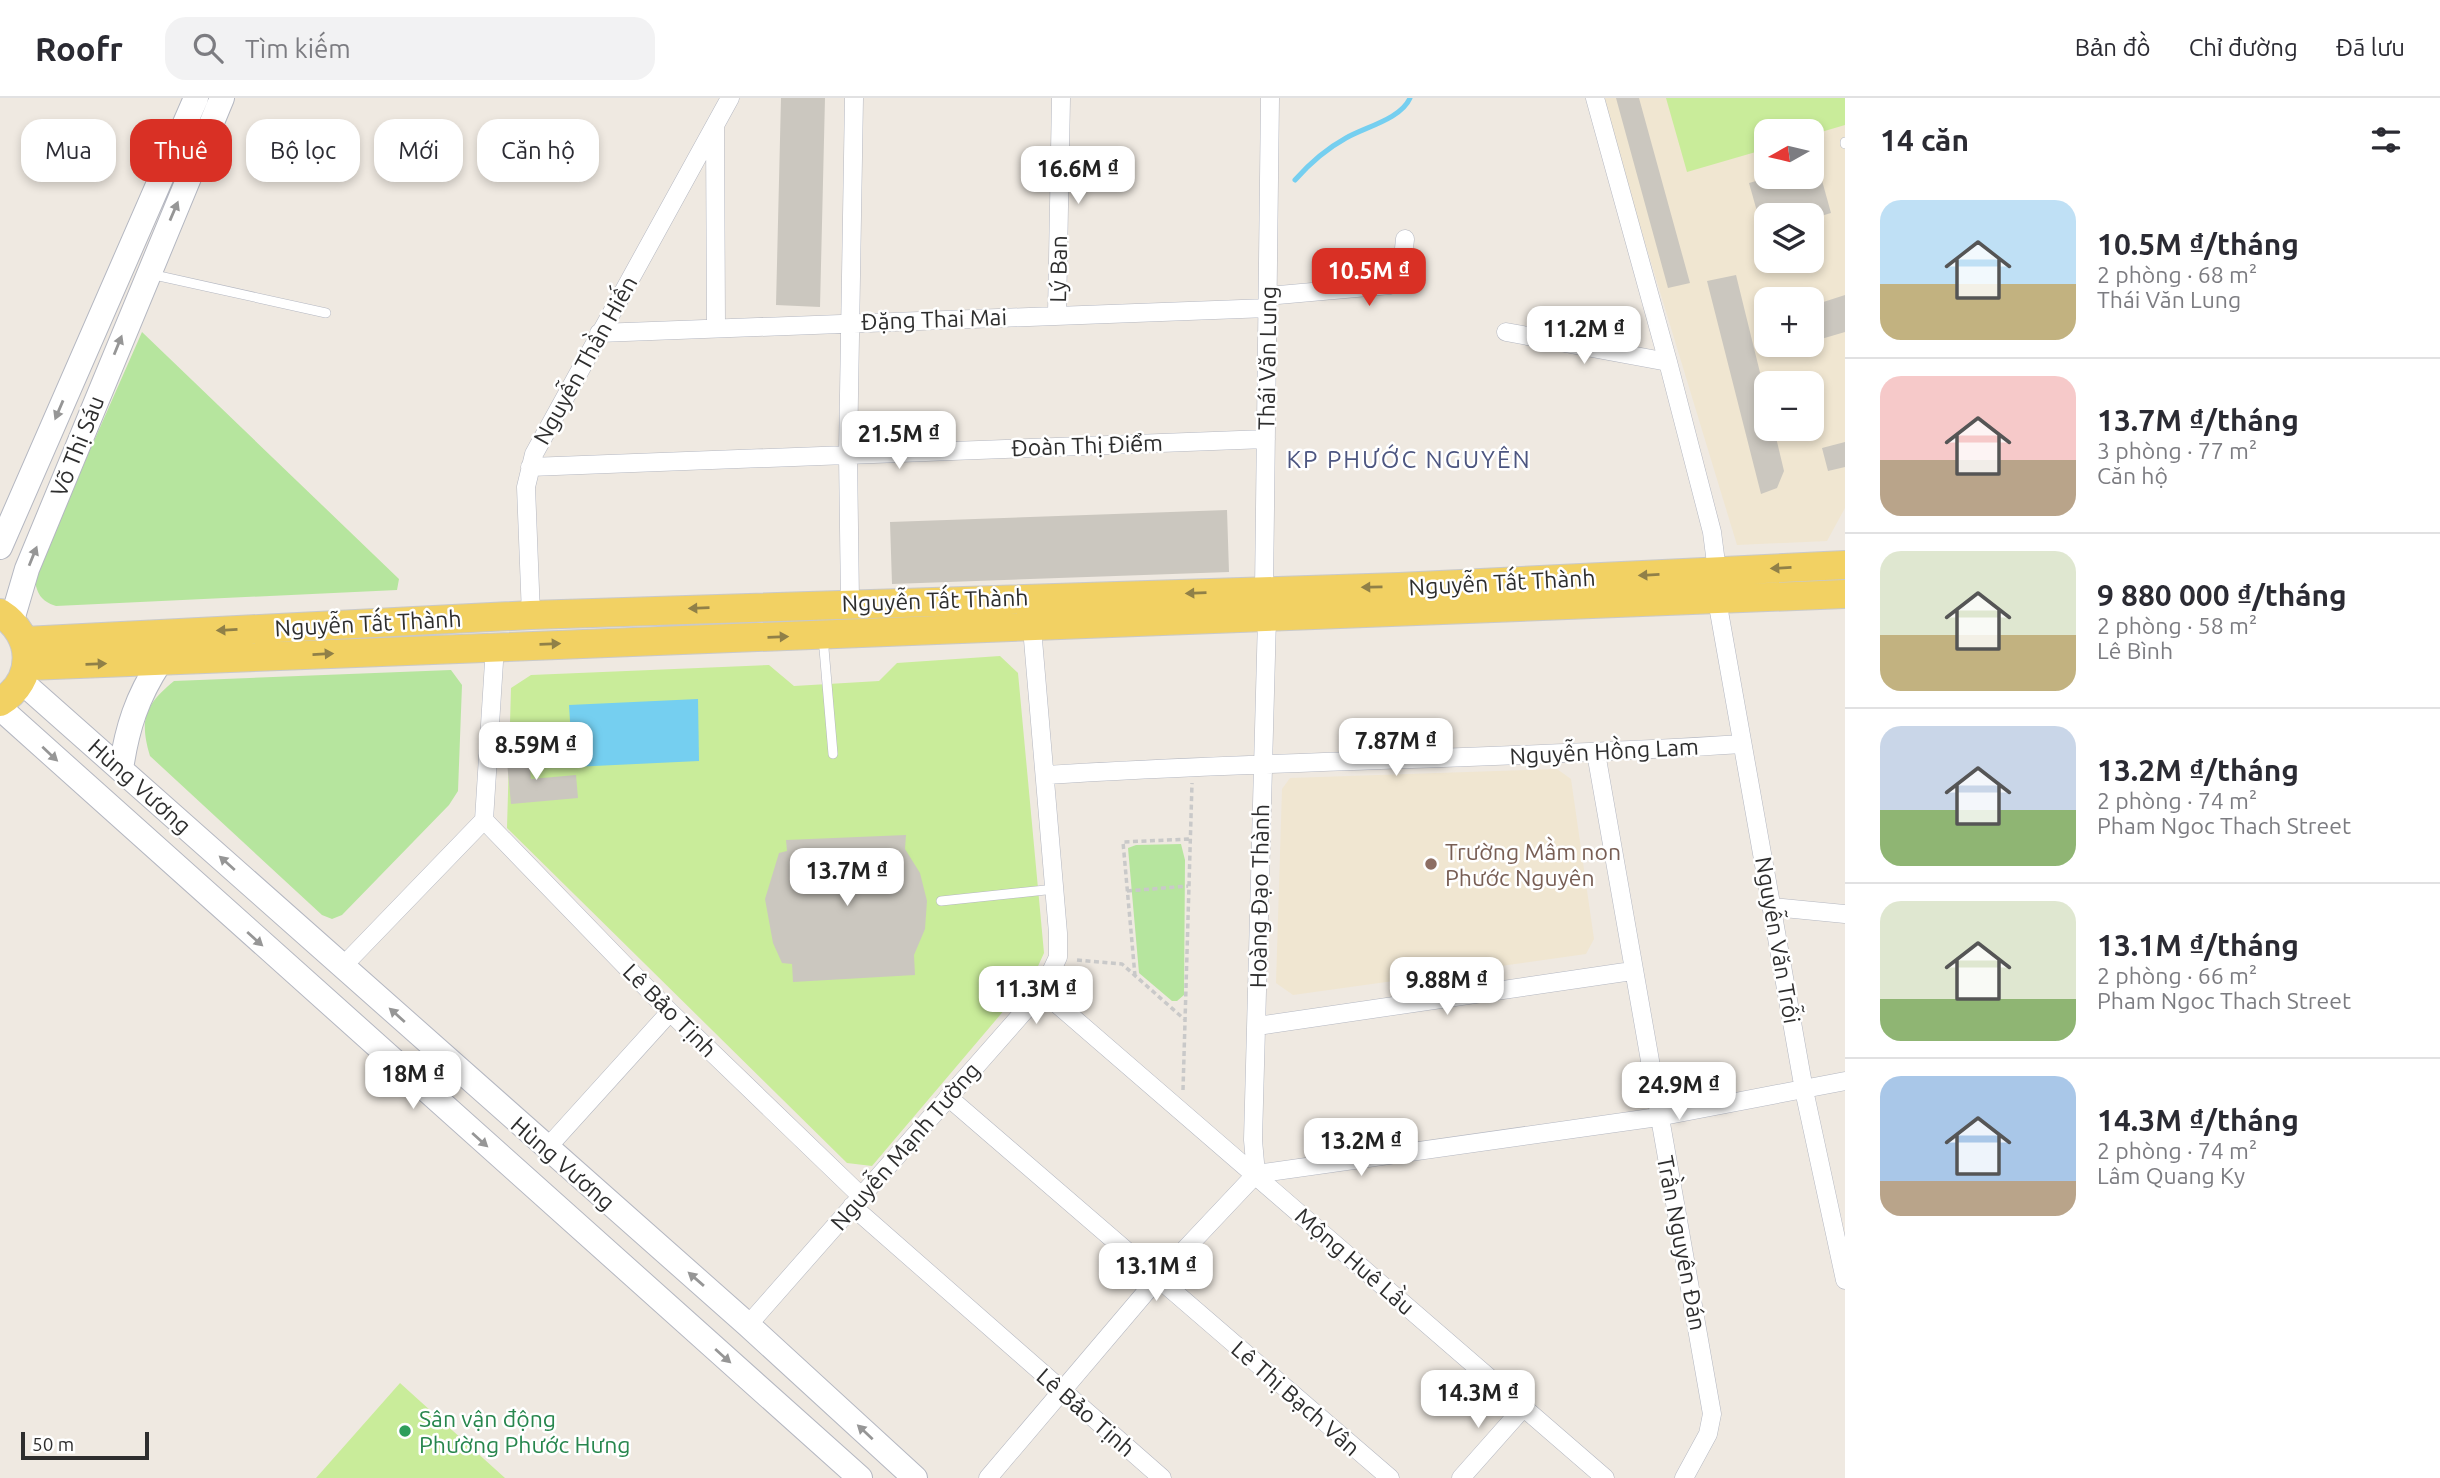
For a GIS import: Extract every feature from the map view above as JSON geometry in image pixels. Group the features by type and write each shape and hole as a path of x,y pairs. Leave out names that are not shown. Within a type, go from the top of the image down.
{"main road":[{"path":"0,547 196,98"},
{"name":"Võ Thị Sáu","path":"17,644 27,569 147,273 222,98"},
{"name":"Nguyễn Tất Thành","path":"17,644 531,615 849,602 1399,587 1845,565"},
{"name":"Nguyễn Tất Thành","path":"17,644 160,662 495,646 1032,628 1845,594"},
{"path":"0,705 11,695 17,644"},
{"name":"Hùng Vương","path":"17,644 121,769 546,1149 748,1325 915,1478"},
{"path":"121,769 129,722 142,692 160,662"},
{"name":"Hùng Vương","path":"0,705 233,919 860,1478"}],"street":[{"name":"Nguyễn Thần Hiến","path":"531,615 526,487 530,467 543,434 730,98"},
{"path":"849,602 848,454 854,98"},
{"name":"Lý Ban","path":"1057,314 1061,98"},
{"name":"Thái Văn Lung","path":"1267,618 1264,590 1270,98"},
{"path":"1595,98 1712,532 1717,571"},
{"name":"Nguyễn Thần Hiến","path":"715,125 716,326"},
{"name":"Đặng Thai Mai","path":"599,333 716,326 1057,314 1268,302 1390,285 1402,268 1405,239"},
{"path":"1506,332 1668,362"},
{"name":"Đoàn Thị Điểm","path":"530,467 1266,439"},
{"name":"Nguyễn Văn Trỗi","path":"1717,600 1804,1090 1845,1280"},
{"name":"Hoàng Đạo Thành","path":"1256,1174 1252,1140 1267,618"},
{"name":"Nguyễn Mạnh Tường","path":"748,1325 1042,991 1058,957 1046,775 1032,628"},
{"path":"343,966 484,820 495,646"},
{"name":"Nguyễn Hồng Lam","path":"1046,775 1193,765 1595,753 1742,744"},
{"name":"Trần Nguyên Đán","path":"1595,753 1712,1414 1708,1434 1684,1478"},
{"name":"Lê Bảo Tịnh","path":"484,820 857,1201 1060,1390 1162,1478"},
{"path":"1772,907 1845,914"},
{"path":"1257,1026 1632,971"},
{"name":"Mộng Huê Lầu","path":"1042,991 1605,1478"},
{"path":"546,1149 670,1012"},
{"path":"988,1478 1157,1279 1256,1174 1658,1117 1845,1081"},
{"name":"Lê Thị Bạch Vân","path":"948,1097 1390,1478"},
{"path":"1461,1478 1523,1408"}],"lane":[{"path":"147,273 326,313"},
{"path":"823,635 834,754"},
{"path":"941,901 1055,889"}],"path":[{"path":"1183,1113 1193,765"},
{"path":"1135,976 1123,842 1190,839"},
{"path":"1127,891 1189,886"},
{"path":"1077,960 1122,964 1185,1020"}],"shaded area":[{"path":"1601,98 1845,98 1845,508 1827,541 1737,545"},
{"name":"Trường Mầm non Phước Nguyên","path":"1557,769 1571,779 1594,939 1586,954 1293,995 1276,983 1282,789 1290,778"}],"green space":[{"path":"1666,98 1845,98 1845,125 1824,131 1824,119 1754,119 1754,152 1687,172"},
{"path":"142,332 399,579 397,590 56,606 43,599 34,577"},
{"path":"1000,656 1018,673 1044,953 1034,975 872,1166 847,1163 507,828 511,688 531,675 769,665 794,686 879,681 897,663"},
{"path":"451,670 462,685 458,791 449,805 342,915 332,919 322,915 150,756 145,732 147,714 156,698 174,681"},
{"path":"1181,844 1185,860 1184,995 1177,1001 1172,1001 1139,973 1128,848 1136,845"},
{"name":"Sân vận động Phường Phước Hưng","path":"400,1383 505,1478 316,1478"}],"water":[{"path":"698,699 699,761 573,767 569,705"}],"building":[{"path":"781,98 825,98 820,307 776,305"},
{"path":"1616,98 1639,98 1690,283 1668,288"},
{"path":"1754,182 1754,189 1824,188 1831,213 1824,215 1824,203 1755,203 1749,183"},
{"path":"1736,275 1754,357 1760,371 1754,371 1754,441 1777,441 1784,471 1777,488 1761,494 1707,281"},
{"path":"1845,295 1845,332 1824,338 1824,302"},
{"path":"1845,442 1845,467 1828,471 1822,448"},
{"path":"1227,510 1229,572 892,584 890,522"},
{"path":"528,750 531,779 576,775 578,798 511,804 506,752"},
{"path":"906,835 905,849 920,873 927,901 925,929 914,955 915,975 793,982 792,964 782,963 773,943 765,899 779,853 787,851 786,840"}],"waterway":[{"path":"1295,180 1312,162 1332,147 1399,112 1410,98"}],"place":[{"name":"Trường Mầm non Phước Nguyên","path":"1431,864"},
{"name":"Sân vận động Phường Phước Hưng","path":"405,1431"}],"district":[{"name":"KP PHƯỚC NGUYÊN","path":"1409,459"}]}
